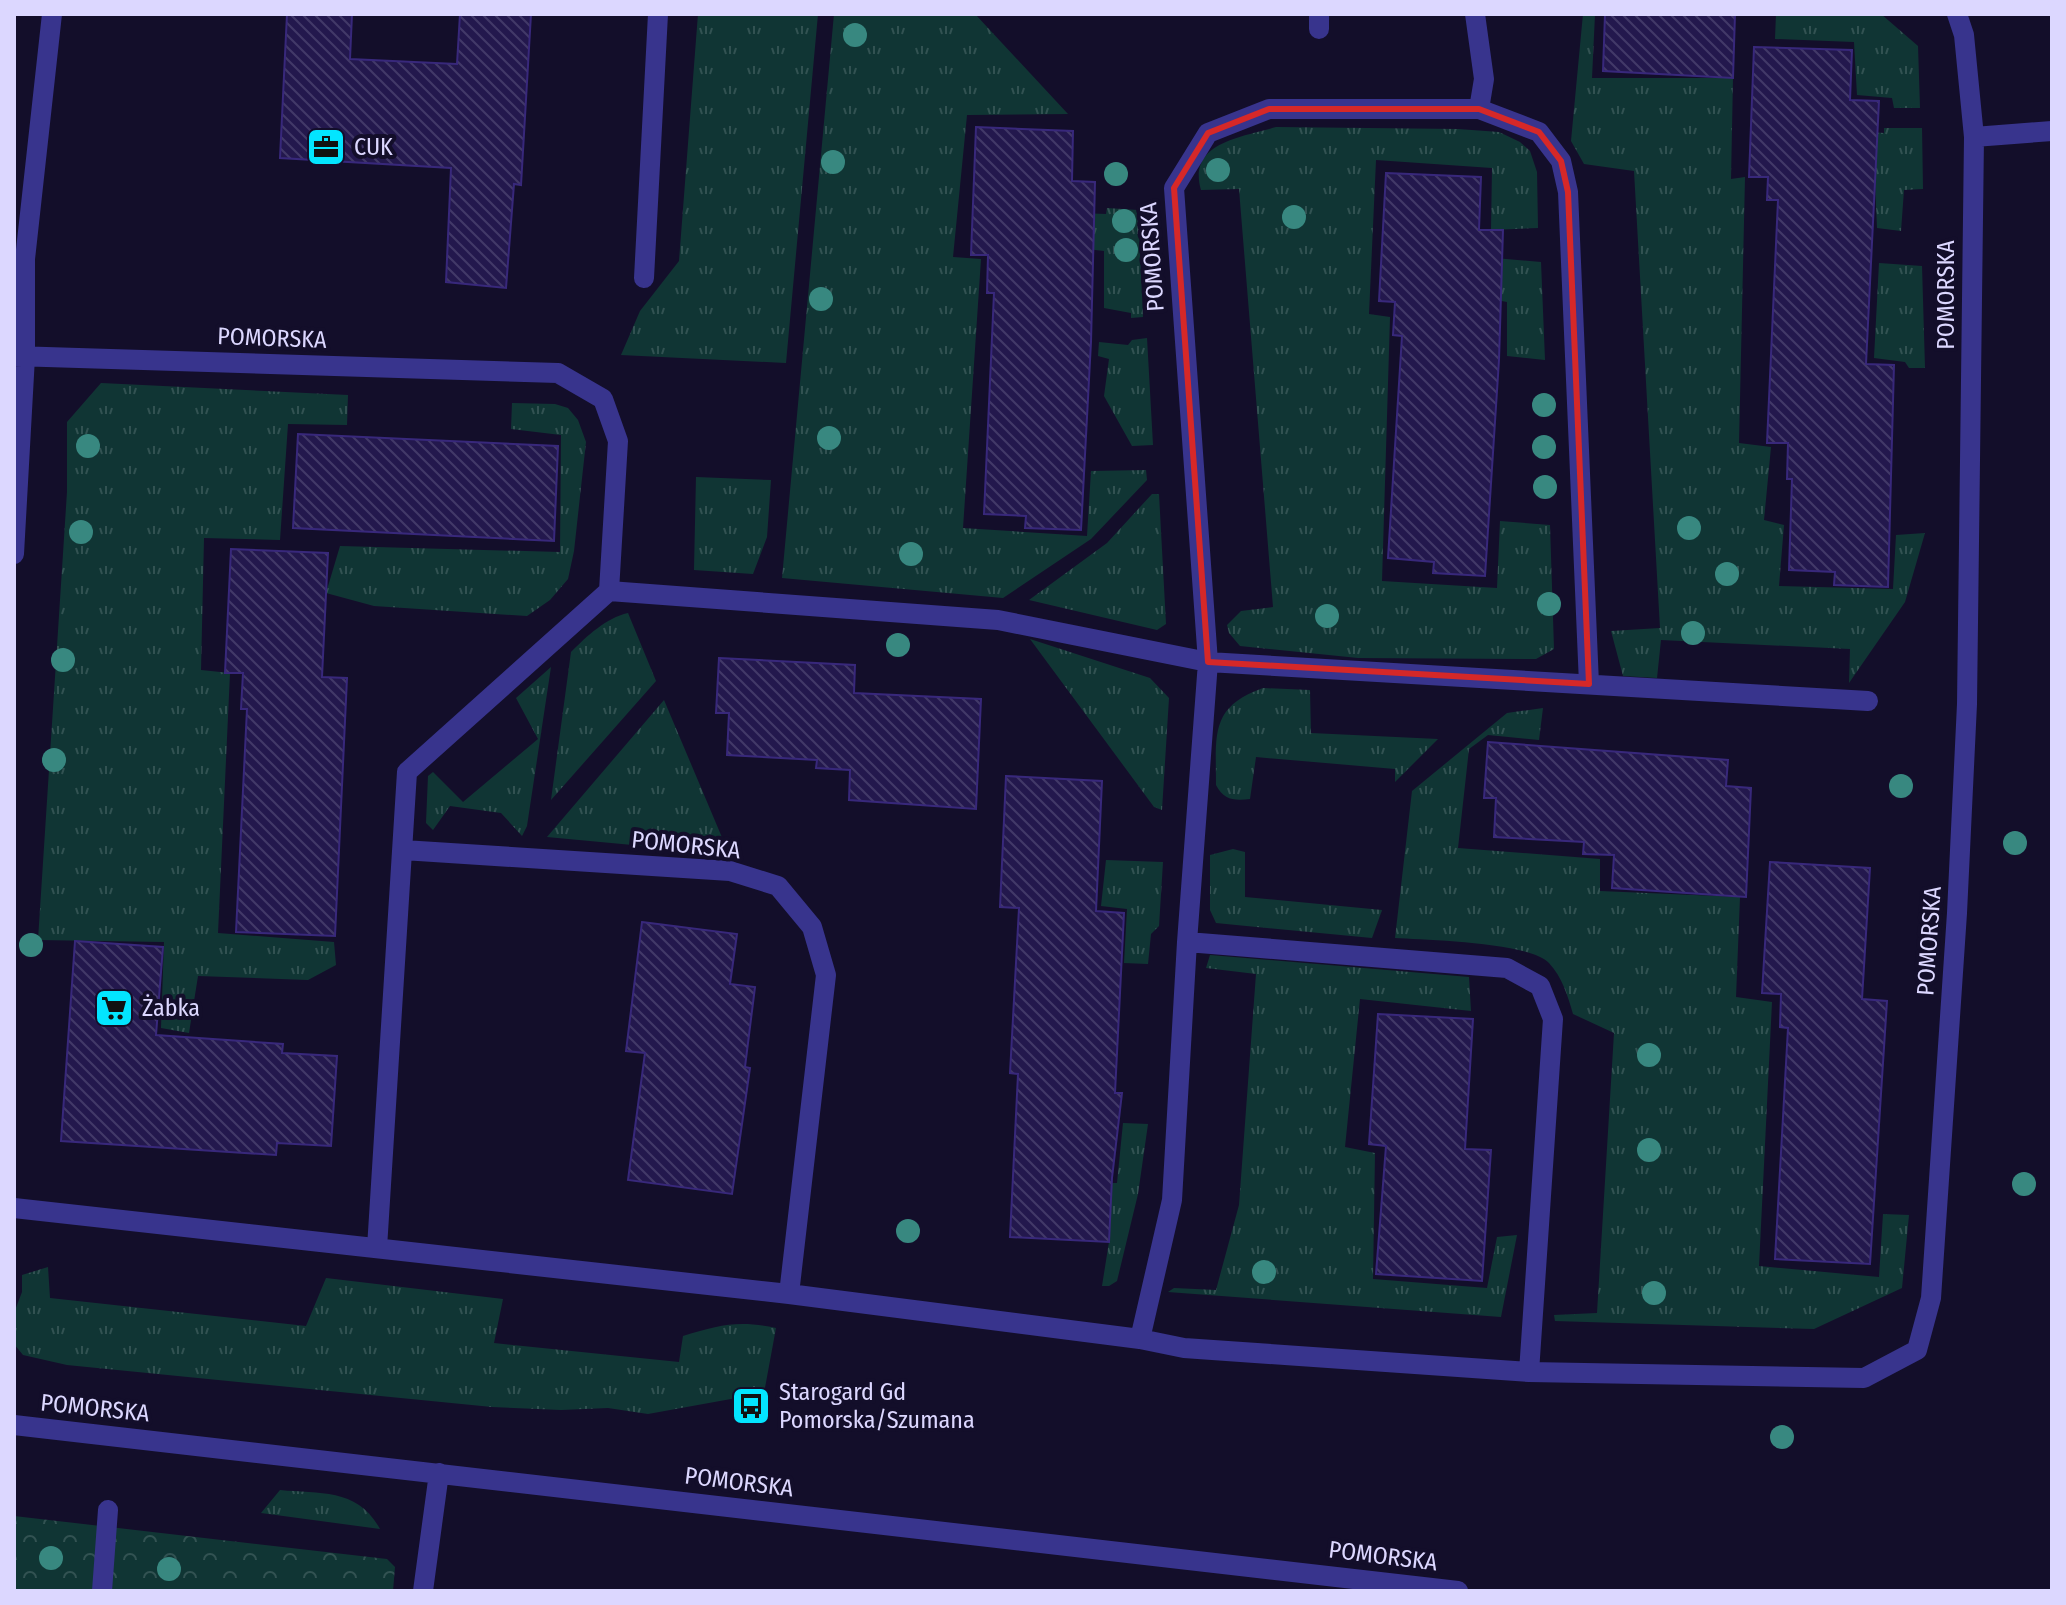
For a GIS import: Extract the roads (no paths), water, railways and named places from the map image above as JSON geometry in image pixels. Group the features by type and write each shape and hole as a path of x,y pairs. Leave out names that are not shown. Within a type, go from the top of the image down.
{"street":[{"path":"14,554 25,259 52,14"},
{"path":"644,278 658,14"},
{"path":"1475,14 1484,79 1479,109"},
{"name":"POMORSKA","path":"14,1208 789,1294 1140,1339 1184,1348 1529,1372 1864,1378 1917,1350 1931,1298 1957,913 1967,704 1974,137 1964,35 1957,14"},
{"name":"POMORSKA","path":"1140,1339 1172,1200 1208,662 1174,188 1208,133 1269,109 1479,109 1539,132 1561,161 1568,192 1589,684"},
{"path":"1974,137 2052,131"},
{"name":"POMORSKA","path":"19,357 558,373 603,399 618,441 609,591"},
{"path":"377,1248 407,772 609,591 998,620 1208,662 1868,701"},
{"name":"POMORSKA","path":"403,850 730,871 778,886 812,927 826,975 789,1294"},
{"path":"1187,942 1507,968 1540,986 1553,1019 1529,1372"},
{"name":"POMORSKA","path":"14,1425 1458,1591"},
{"path":"423,1591 439,1473"},
{"path":"102,1591 108,1510"}],"place":[{"name":"CUK","path":"326,147"},
{"name":"Żabka","path":"114,1008"},
{"name":"Starogard Gd Pomorska/Szumana","path":"751,1406"}]}
